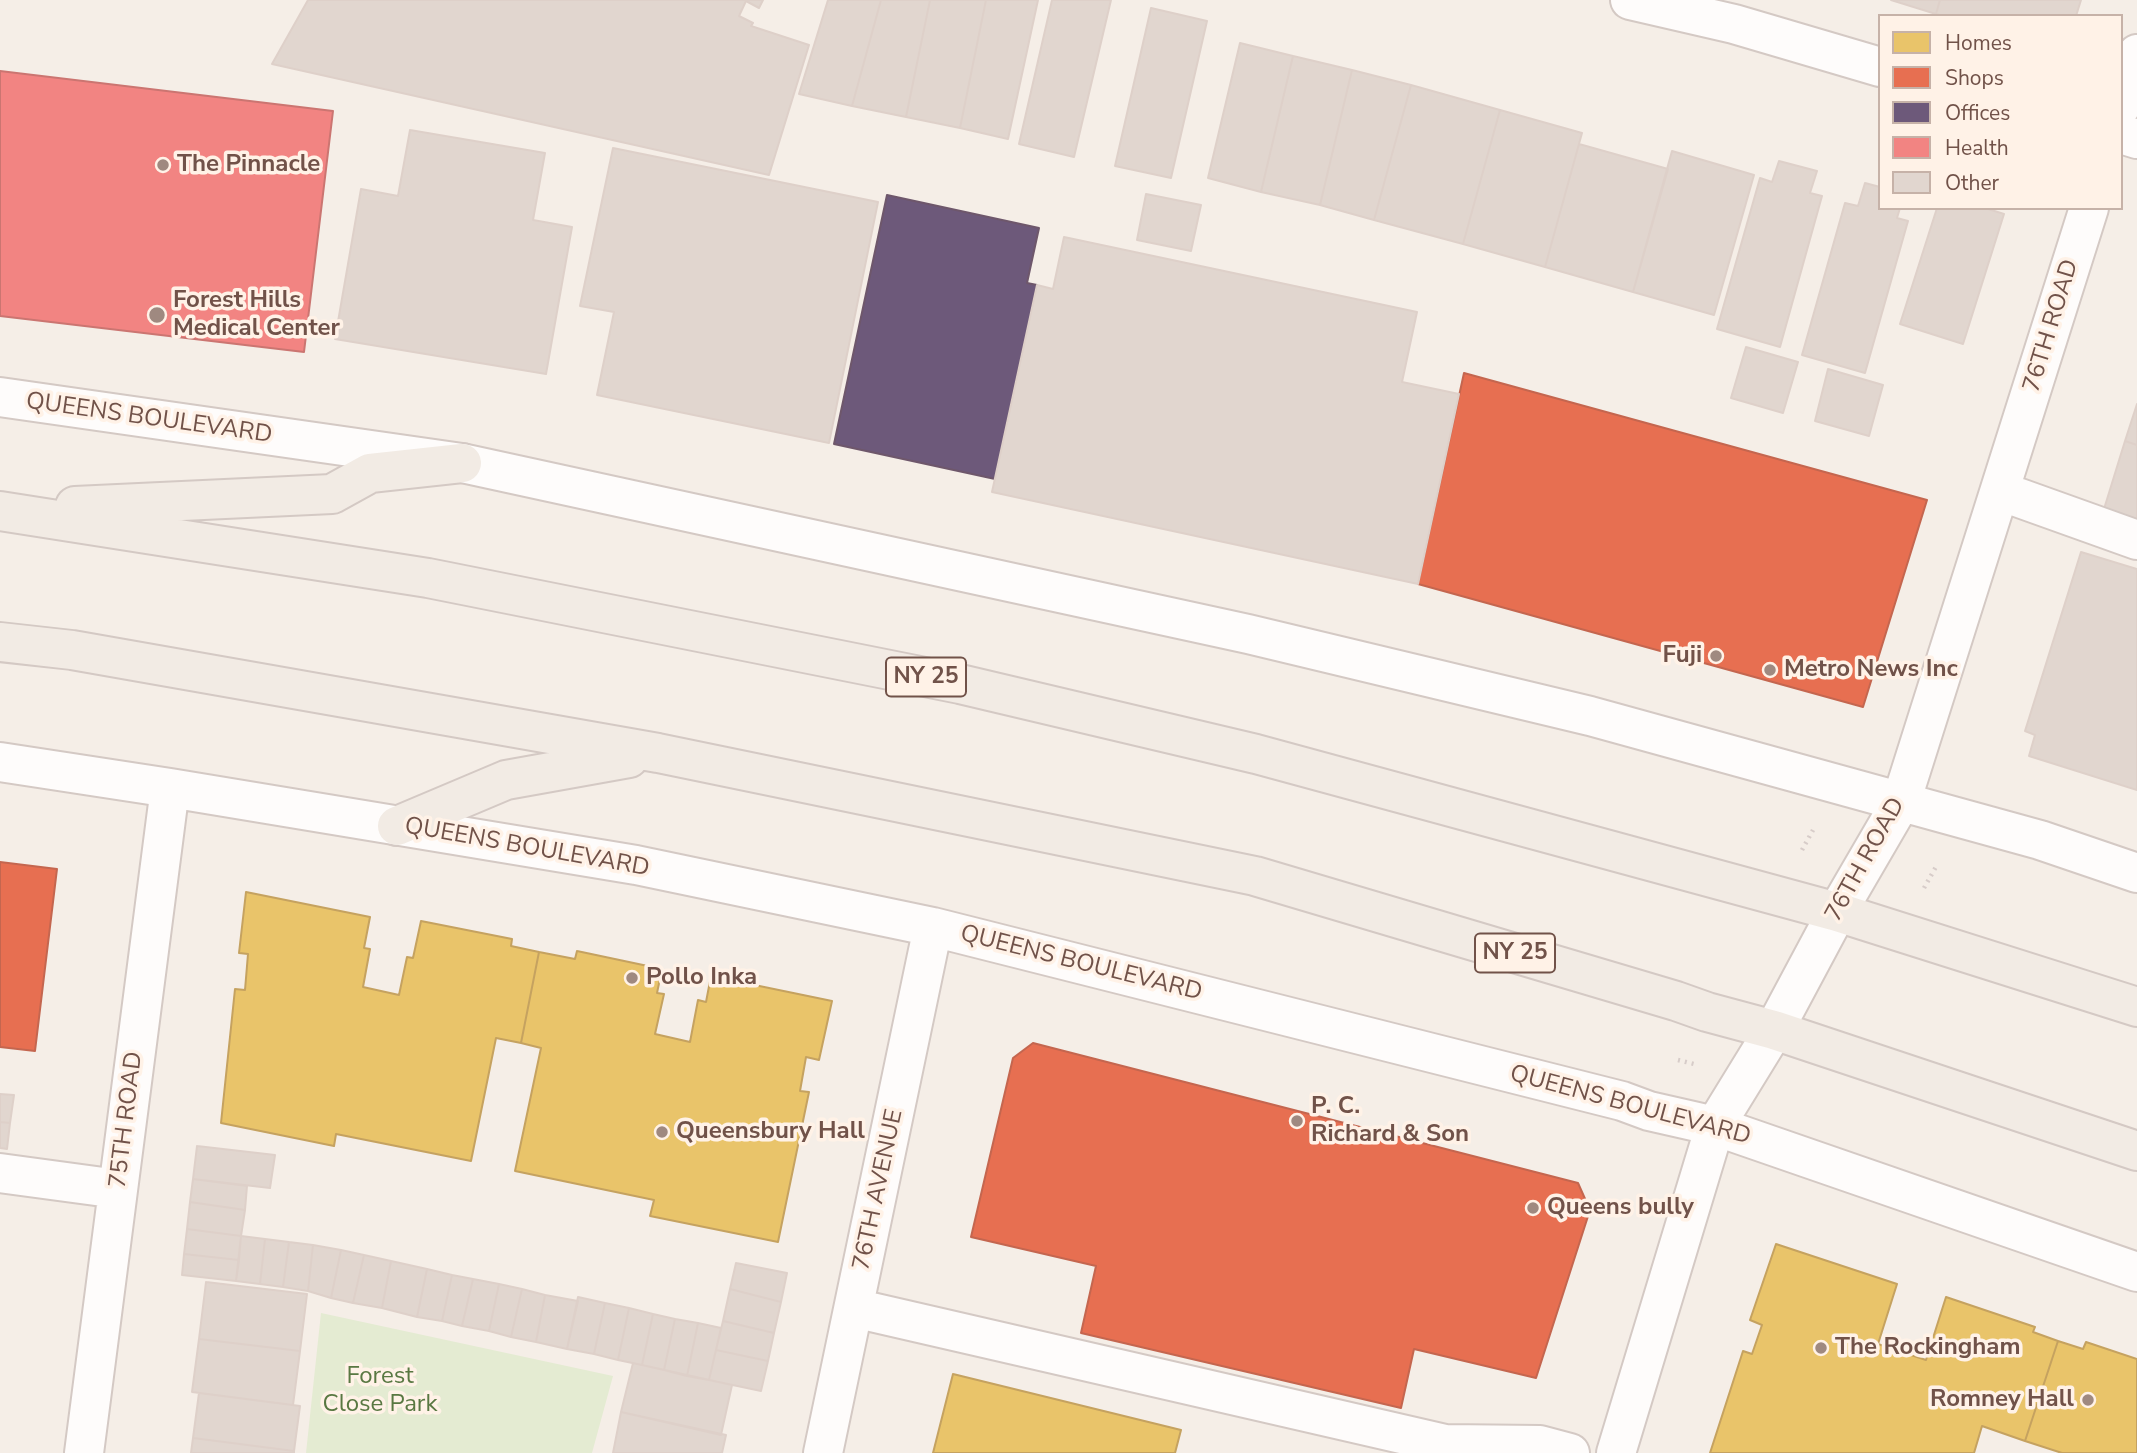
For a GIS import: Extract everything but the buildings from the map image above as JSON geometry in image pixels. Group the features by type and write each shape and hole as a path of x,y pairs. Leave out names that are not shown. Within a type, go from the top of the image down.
{"main road":[{"path":"0,510 332,495 370,472 462,463"},
{"name":"NY 25","path":"0,510 428,578 960,684 1256,754 1837,912 2137,1007"},
{"name":"NY 25","path":"0,642 72,650 657,753 1255,876 1774,1030 2137,1151"},
{"path":"397,826 506,780 657,753"}],"street":[{"path":"1630,0 1734,24 1878,66"},
{"path":"2123,100 2137,54"},
{"name":"76TH ROAD","path":"1616,1453 1715,1126 1774,1030 1900,802 2088,210"},
{"name":"QUEENS BOULEVARD","path":"0,397 462,463 1248,634 1590,716 2040,840 2137,873"},
{"path":"2000,491 2137,540"},
{"name":"QUEENS BOULEVARD","path":"0,762 636,865 933,927 1715,1126 2137,1272"},
{"name":"75TH ROAD","path":"84,1453 170,788"},
{"name":"76TH AVENUE","path":"823,1453 933,927"},
{"path":"0,1173 118,1189"},
{"path":"854,1308 1446,1444 1540,1445 1570,1453"}],"path":[{"path":"1798,856 1817,823"},
{"path":"1922,892 1938,863"}],"green space":[{"name":"Forest Close Park","path":"321,1313 613,1376 592,1453 306,1453"}],"place":[{"name":"The Pinnacle","path":"163,165"},
{"name":"Forest Hills Medical Center","path":"157,315"},
{"name":"Fuji","path":"1716,656"},
{"name":"Metro News Inc","path":"1770,670"},
{"name":"Pollo Inka","path":"632,978"},
{"name":"P. C. Richard & Son","path":"1297,1121"},
{"name":"Queensbury Hall","path":"662,1132"},
{"name":"Queens bully","path":"1533,1208"},
{"name":"The Rockingham","path":"1821,1348"},
{"name":"Romney Hall","path":"2088,1400"}]}
